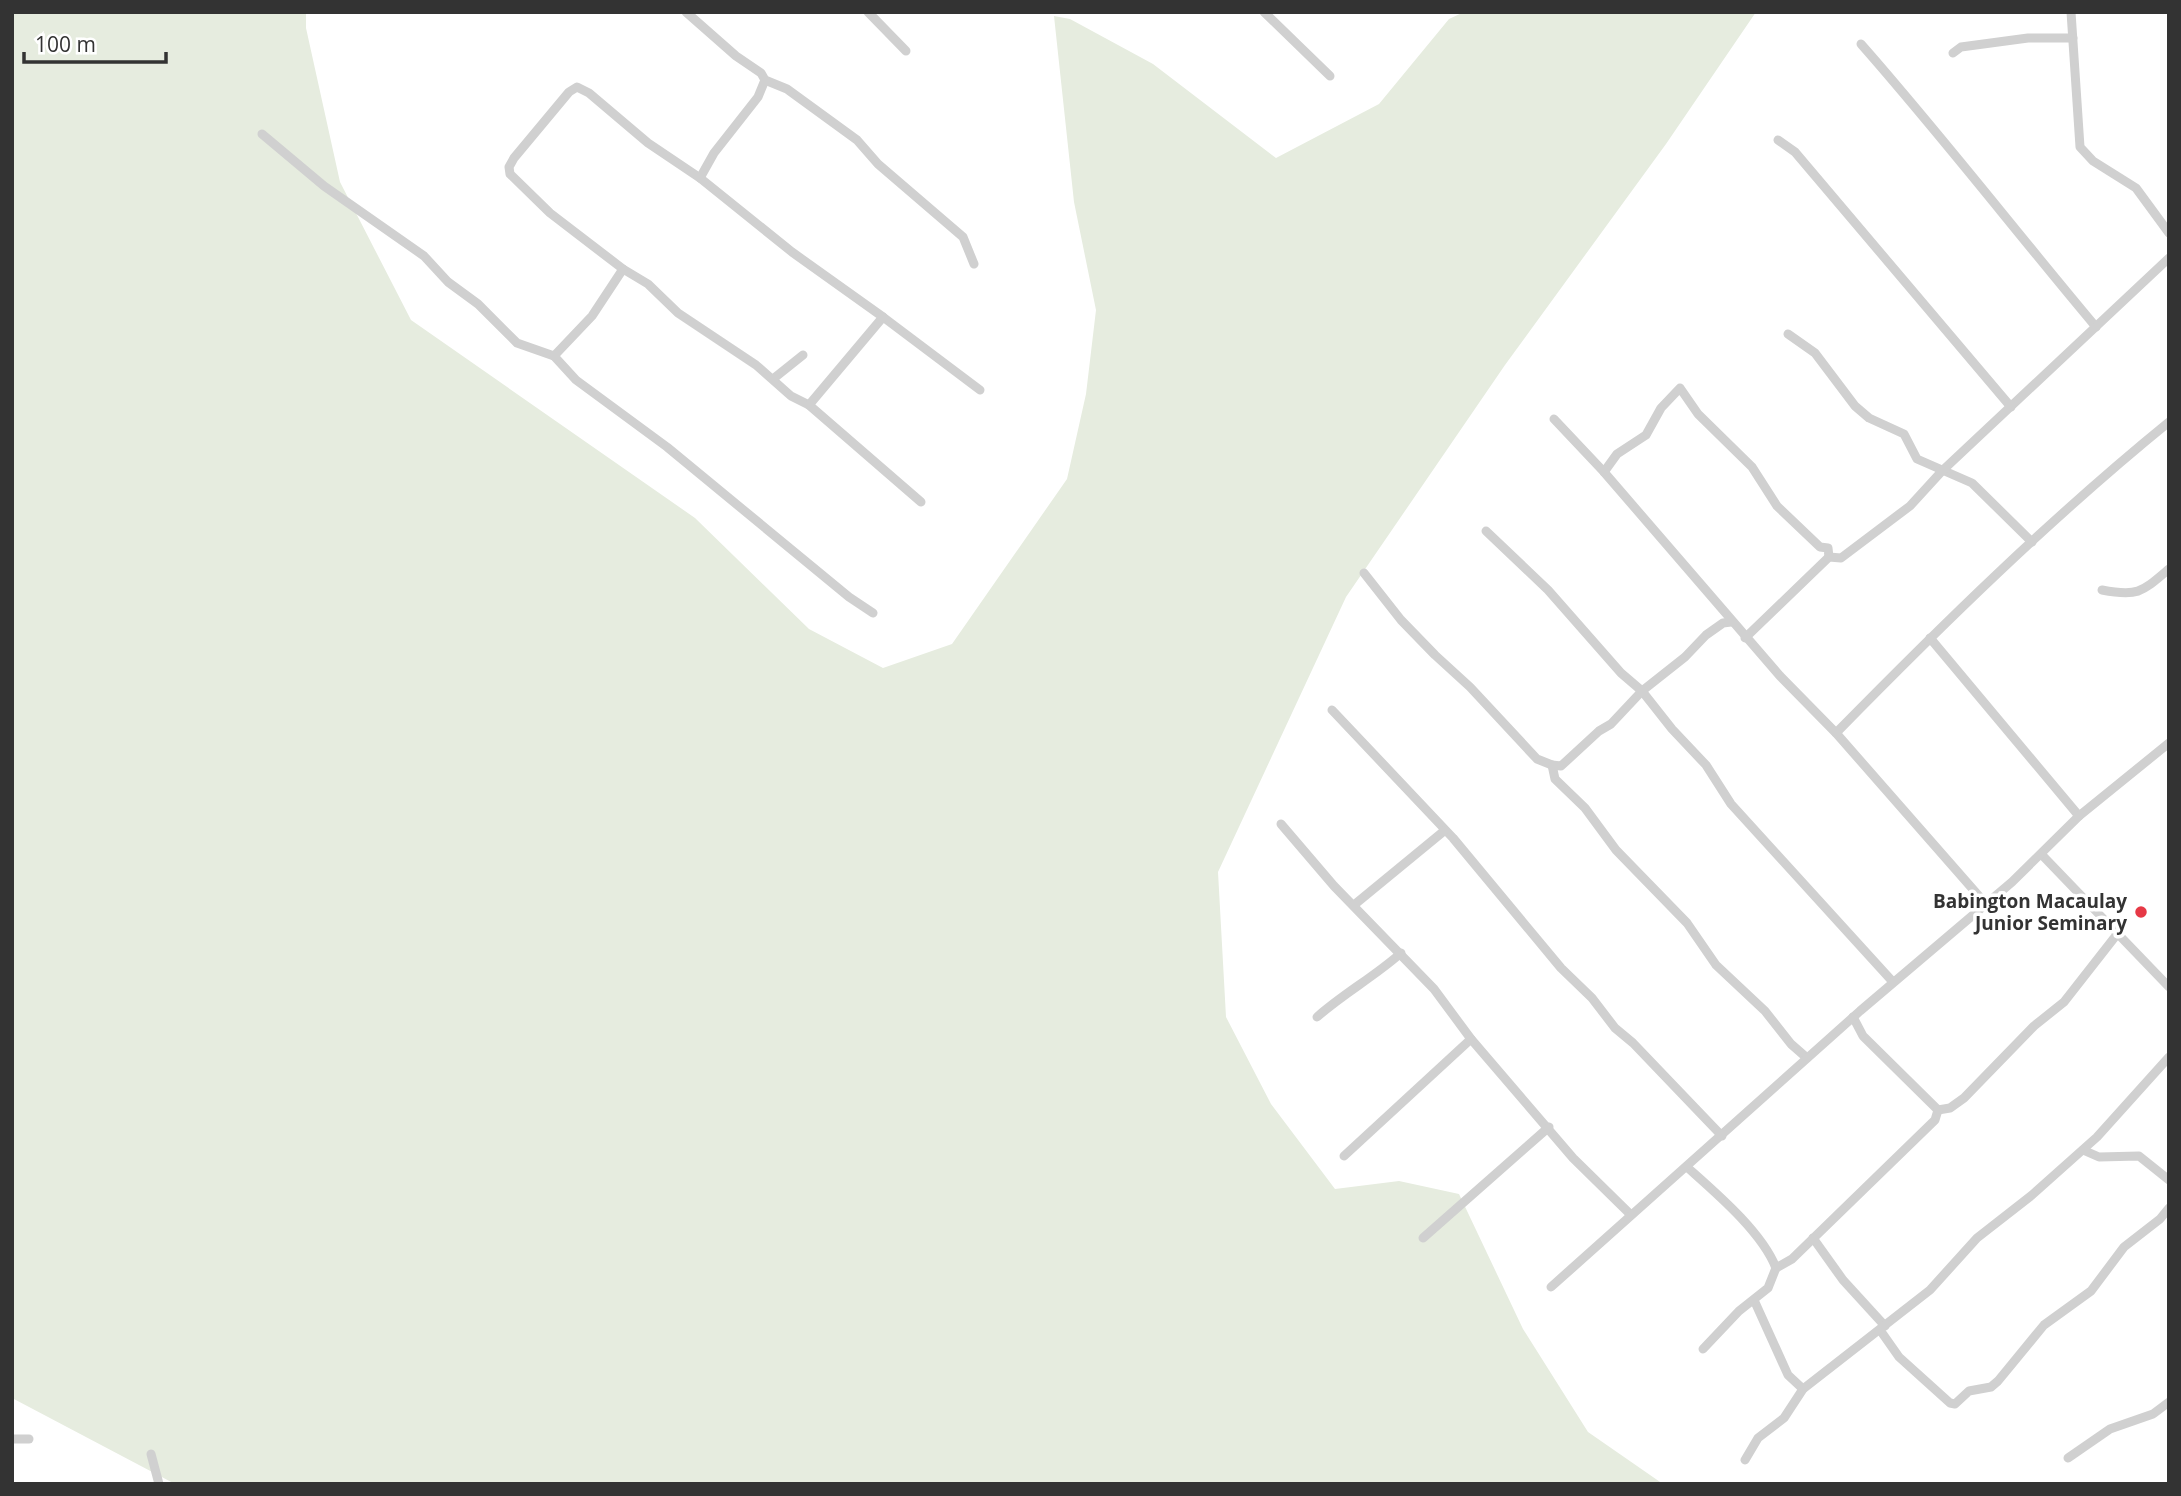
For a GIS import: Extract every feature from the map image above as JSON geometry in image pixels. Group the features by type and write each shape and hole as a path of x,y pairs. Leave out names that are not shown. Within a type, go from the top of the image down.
{"street":[{"path":"686,12 761,73 765,80 787,89 857,140 878,164 963,237 974,264"},
{"path":"868,12 906,51"},
{"path":"1264,12 1331,76"},
{"path":"2071,12 2080,147 2093,160 2136,188 2169,233"},
{"path":"1953,53 1961,47 2028,38 2073,38"},
{"path":"1861,44 1943,136 1995,207 2096,327"},
{"path":"700,178 714,153 758,97 765,80"},
{"path":"920,502 809,405 791,396 774,379 728,345 678,313 649,284 623,269 550,214 510,174 509,167 569,92 577,87 589,93 648,143 700,178 792,252 980,390"},
{"path":"262,134 334,194 424,256 448,282 478,304 517,343 554,356 576,380 667,447 719,492 873,613"},
{"path":"1778,140 1795,152 2011,407"},
{"path":"1745,638 1829,557 1841,558 1910,506 1942,471 2169,258"},
{"path":"554,356 592,316 623,269"},
{"path":"809,405 883,317"},
{"path":"1788,334 1815,353 1855,406 1882,427 1904,434 1917,459 1957,475 1988,496 2032,542"},
{"path":"774,379 803,355"},
{"path":"1604,472 1617,454 1646,435 1661,408 1680,387 1698,414 1752,467 1777,506 1820,547 1828,548 1829,557"},
{"path":"1555,419 1604,472 1745,638 1836,733 1985,903"},
{"path":"1836,733 1930,638 2032,542 2169,422"},
{"path":"1486,531 1548,590 1621,673 1642,691 1672,729 1706,765 1731,804 1893,982"},
{"path":"2102,590 2129,596 2141,592 2169,569"},
{"path":"1364,573 1401,620 1435,655 1470,687 1537,759 1552,765 1561,766 1599,731 1611,724 1642,691 1685,657 1714,628 1731,622"},
{"path":"1930,638 2079,816"},
{"path":"1332,710 1377,754 1561,968 1592,998 1615,1028 1633,1043 1722,1136"},
{"path":"1551,1287 1630,1214 1688,1168 1853,1017 1923,960 2042,855 2079,816 2169,743"},
{"path":"1552,765 1555,779 1585,808 1616,850 1687,923 1716,965 1765,1011 1791,1044 1807,1058"},
{"path":"1281,824 1334,886 1401,953 1455,1014 1471,1039 1573,1158 1630,1214"},
{"path":"1354,905 1444,831"},
{"path":"2042,855 2169,986"},
{"path":"1938,1110 1950,1108 1964,1098 2034,1026 2064,1002 2118,933"},
{"path":"1317,1017 1348,989 1373,978 1401,953"},
{"path":"1853,1017 1863,1036 1938,1110"},
{"path":"1344,1156 1471,1039"},
{"path":"1745,1460 1758,1437 1784,1418 1803,1389 1930,1290 1977,1238 2083,1150 2169,1057"},
{"path":"1703,1349 1768,1288 1776,1268 1792,1259 1935,1120 1938,1110"},
{"path":"1423,1238 1549,1127"},
{"path":"2083,1150 2099,1157 2139,1156 2169,1180"},
{"path":"1688,1168 1731,1209 1772,1257 1776,1268"},
{"path":"1813,1238 1882,1328 1905,1363 1950,1403 1955,1404 1969,1391 1991,1387 1998,1381 2044,1325 2091,1291 2124,1247 2160,1219 2169,1208"},
{"path":"1754,1300 1788,1375 1803,1389"},
{"path":"2068,1458 2110,1429 2153,1414 2169,1402"},
{"path":"12,1439 29,1439"},
{"path":"150,1454 159,1484"}],"shaded area":[{"path":"12,12 306,12 306,28 340,182 411,320 695,518 809,629 883,668 952,644 1067,479 1086,394 1096,310 1074,202 1054,16 1070,19 1153,64 1276,158 1379,104 1449,19 1464,12 1756,12 1666,144 1505,365 1346,597 1218,872 1226,1017 1271,1104 1335,1189 1399,1181 1459,1194 1523,1329 1588,1432 1663,1484 175,1484 12,1398"}],"place":[{"name":"Babington Macaulay Junior Seminary","path":"2141,912"}]}
